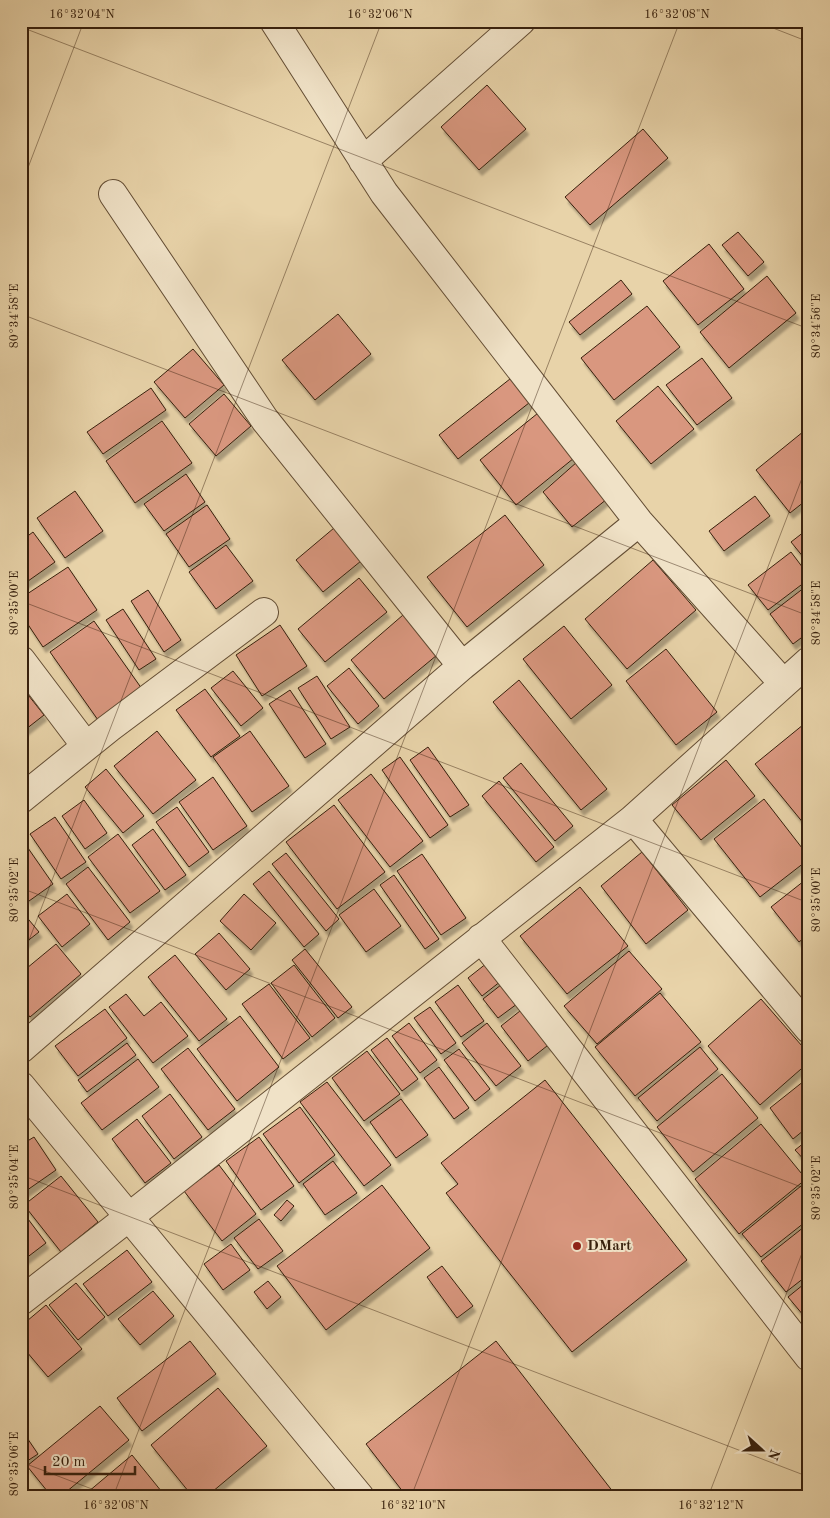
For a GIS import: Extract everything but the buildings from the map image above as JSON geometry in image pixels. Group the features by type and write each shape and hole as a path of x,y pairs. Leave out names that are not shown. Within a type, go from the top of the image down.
{"street":[{"path":"274,21 384,193 639,522 784,683"},
{"path":"363,161 521,21"},
{"path":"113,194 265,420 462,666"},
{"path":"21,1049 462,666 639,522"},
{"path":"21,799 86,746 264,612"},
{"path":"21,660 86,746"},
{"path":"21,1301 633,819 809,661"},
{"path":"633,819 809,1029"},
{"path":"482,938 809,1357"},
{"path":"21,1086 360,1497"}],"place":[{"name":"DMart","path":"577,1246"}]}
